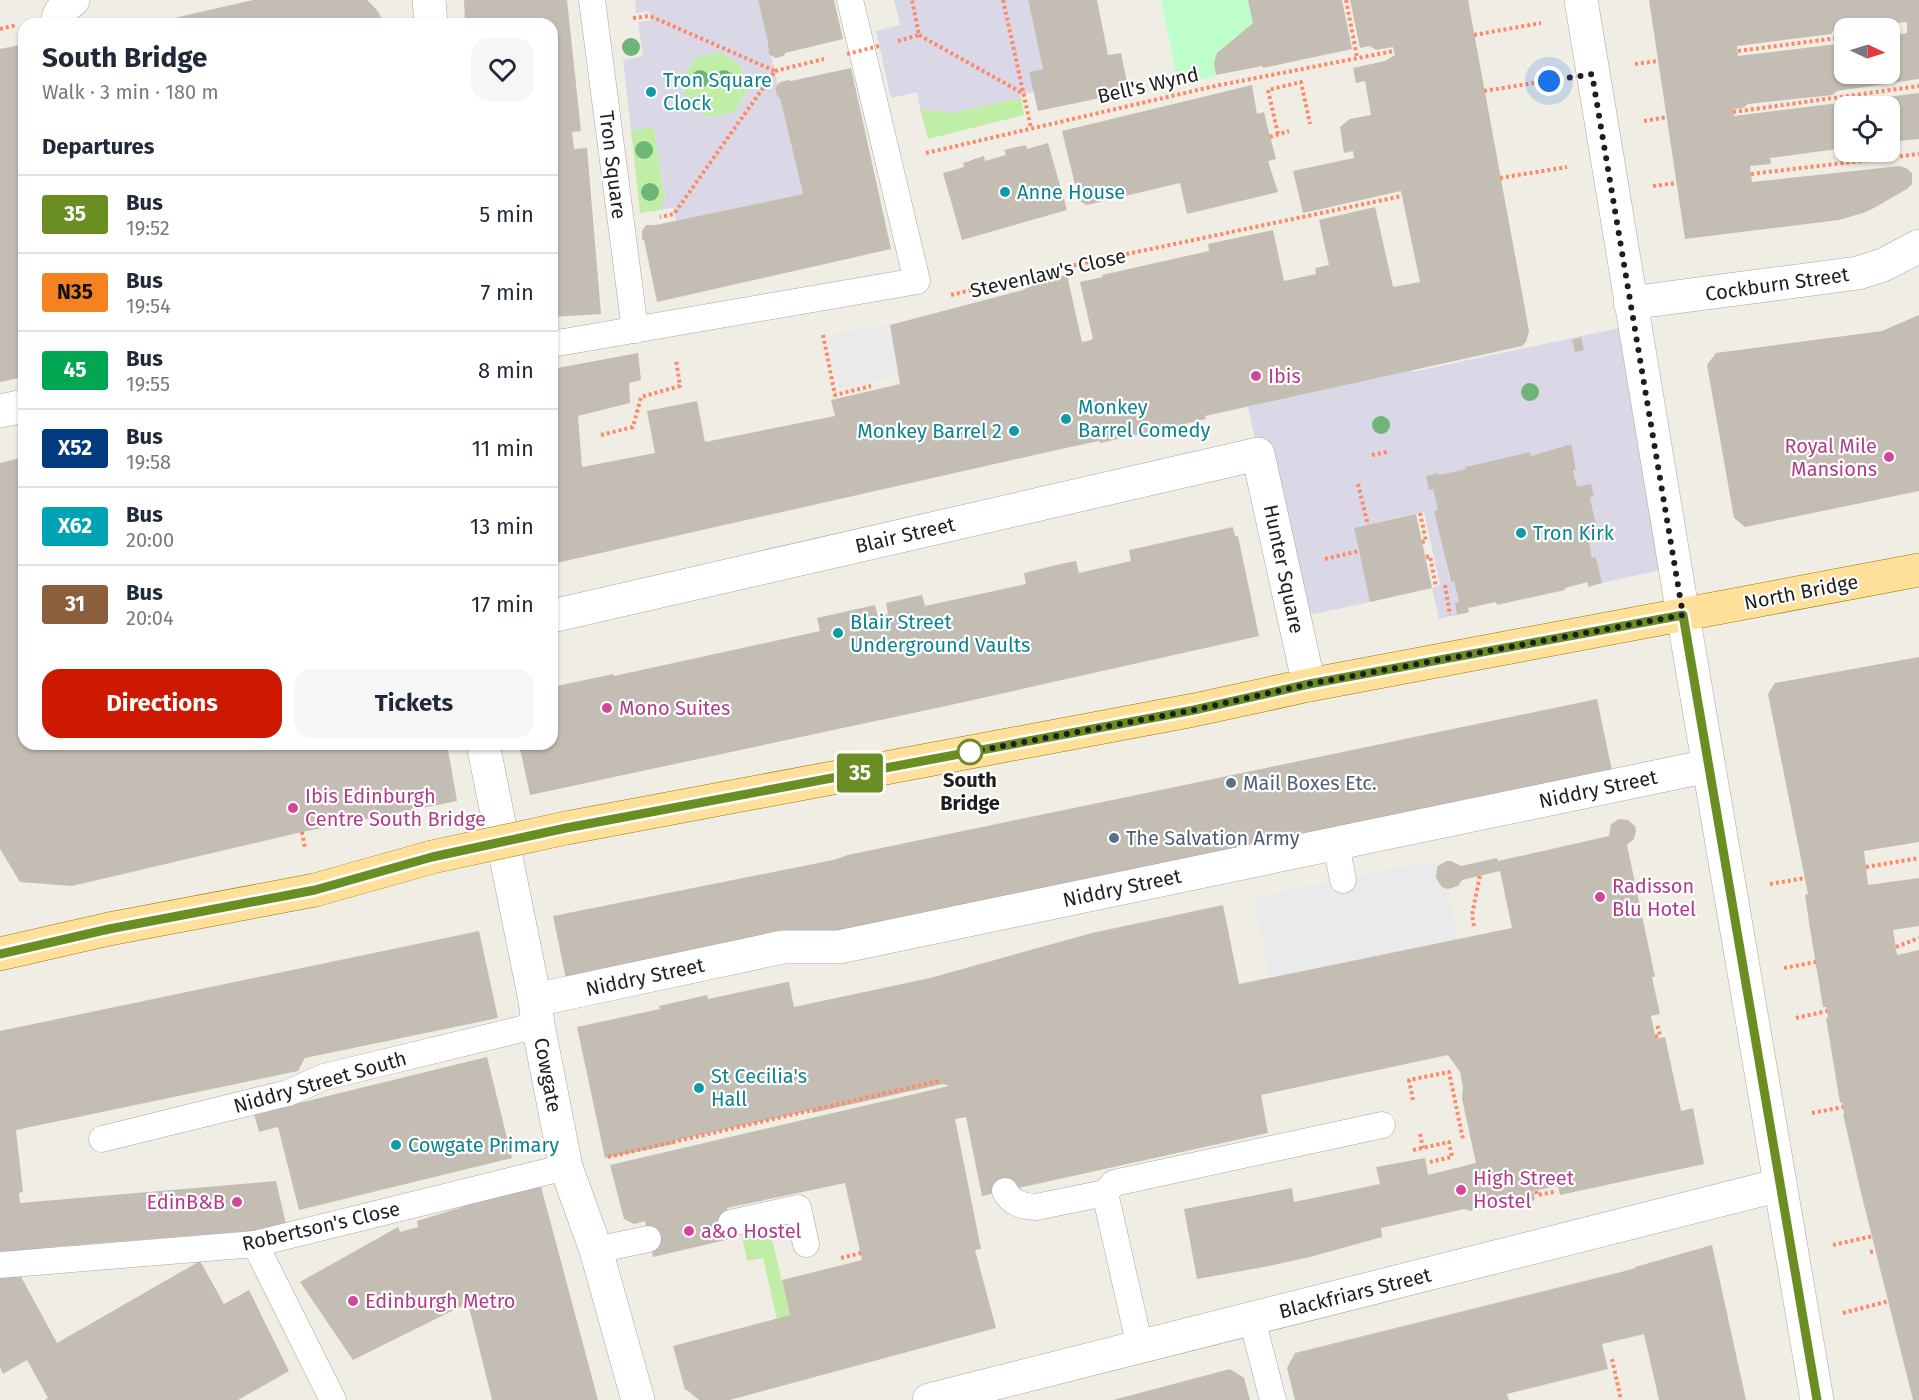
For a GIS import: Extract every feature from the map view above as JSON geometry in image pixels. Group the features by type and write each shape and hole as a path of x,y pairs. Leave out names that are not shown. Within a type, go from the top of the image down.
{"main road":[{"name":"North Bridge","path":"1683,615 1919,570"},
{"path":"0,954 109,929 315,890 432,857 566,828 1194,710 1309,684 1683,615"}],"street":[{"path":"58,18 73,0"},
{"path":"429,0 430,18"},
{"path":"1582,8 1708,766 1817,1400"},
{"name":"Cockburn Street","path":"1630,303 1858,273 1883,265 1919,246"},
{"path":"0,411 18,406"},
{"name":"Blair Street","path":"558,615 1258,454"},
{"name":"Hunter Square","path":"1258,454 1309,684"},
{"name":"Cowgate","path":"484,750 566,1167 596,1250 638,1400"},
{"name":"Niddry Street","path":"537,1013 783,947 839,947 1708,766"},
{"name":"Blackfriars Street","path":"929,1400 1780,1185"}],"lane":[{"name":"Tron Square","path":"592,0 635,330"},
{"path":"558,343 917,280 850,0"},
{"path":"1336,843 1343,880"},
{"name":"Niddry Street South","path":"102,1139 288,1093 324,1077 537,1013"},
{"path":"1005,1191 1014,1203 1025,1207 1036,1207 1105,1193 1114,1183 1382,1125"},
{"name":"Robertson's Close","path":"0,1265 255,1244 566,1167"},
{"path":"1105,1193 1140,1347"},
{"path":"730,1223 798,1208 806,1244"},
{"path":"596,1250 648,1239"},
{"path":"255,1244 333,1400"},
{"path":"1252,1318 1273,1400"}],"path":[{"path":"912,0 919,35"},
{"path":"1003,0 1031,128"},
{"path":"1346,0 1358,57"},
{"path":"1474,35 1582,8"},
{"path":"650,16 775,71 826,59"},
{"path":"837,56 919,35 1024,94"},
{"path":"1738,51 1834,38"},
{"name":"Bell's Wynd","path":"922,154 1215,86 1394,51"},
{"path":"675,214 775,71"},
{"path":"1484,91 1592,74"},
{"path":"1278,134 1268,90 1301,82 1310,124"},
{"path":"1733,112 1919,86"},
{"path":"1270,137 1289,131"},
{"path":"1751,174 1919,154"},
{"path":"1500,178 1610,176"},
{"name":"Stevenlaw's Close","path":"917,280 953,296 1075,265 1402,196"},
{"path":"816,298 835,394 871,386"},
{"path":"602,435 633,427 641,396 680,386 669,324"},
{"path":"1372,455 1388,452"},
{"path":"1358,484 1368,525"},
{"path":"1420,513 1426,541 1422,542"},
{"path":"1426,557 1430,556 1436,587"},
{"path":"1445,585 1451,616"},
{"path":"1866,867 1919,858"},
{"path":"1474,926 1472,915 1480,875"},
{"path":"1896,947 1919,938"},
{"path":"1655,1037 1660,1035 1657,1023"},
{"path":"1414,1105 1409,1080 1449,1072 1463,1139"},
{"path":"566,1167 939,1081"},
{"path":"1430,1162 1452,1157 1449,1142 1440,1144"},
{"path":"1536,1191 1537,1196 1554,1192"},
{"path":"1870,1252 1876,1251"},
{"path":"1612,1359 1622,1400"}],"green space":[{"path":"1161,0 1248,0 1253,23 1217,53 1214,63 1216,76 1178,84"},
{"path":"721,52 742,66 747,91 734,112 709,118 687,105 681,80 695,58"},
{"path":"1021,98 1024,115 928,139 920,109 949,113"},
{"path":"654,127 665,198 660,210 640,213 631,130"},
{"path":"770,1230 790,1315 777,1319 763,1258 747,1261 742,1236"}],"shaded area":[{"path":"635,0 758,0 778,85 775,88 780,98 803,194 676,221 673,208 660,210 665,198 654,127 631,130 623,60 643,56 638,22 651,20 649,11 636,13","holes":["721,52 742,66 747,91 734,112 709,118 687,105 682,80 695,58"]},
{"path":"894,0 1028,0 1043,69 1030,72 1034,92 1020,95 1021,98 949,113 920,109 917,92 891,98 876,31 900,25"},
{"path":"890,325 899,374 838,389 827,336"},
{"path":"1633,325 1675,567 1602,583 1596,557 1592,558 1589,542 1603,538 1601,526 1597,527 1593,512 1590,497 1594,496 1577,487 1573,470 1576,469 1570,444 1531,456 1530,452 1466,467 1466,469 1427,476 1429,489 1433,489 1438,510 1435,511 1450,582 1454,581 1459,602 1455,603 1457,615 1439,619 1432,588 1440,585 1424,512 1354,528 1370,602 1295,618 1248,407 1412,370 1413,372"},
{"path":"1436,861 1436,878 1442,887 1448,889 1457,939 1270,977 1254,898"}],"building":[{"path":"253,0 367,0 378,11 381,18 174,18"},
{"path":"464,0 567,0 581,131 572,132 574,149 587,148 601,314 558,317 558,18 465,18"},
{"path":"758,0 834,0 843,39 785,53 784,56 776,58 769,54"},
{"path":"1028,0 1097,0 1108,55 1121,53 1129,92 1038,111 1029,72 1043,69"},
{"path":"1248,0 1342,0 1352,49 1263,68 1262,66 1216,75 1214,63 1217,53 1253,23"},
{"path":"1350,0 1468,0 1529,331 1526,342 1522,346 1205,416 1206,419 1167,428 1061,449 558,563 558,368 638,353 641,380 629,383 630,403 578,416 582,467 655,453 647,411 697,401 705,442 835,416 831,400 900,384 890,325 1023,290 1039,281 1067,275 1082,342 1088,341 1093,339 1080,282 1209,251 1208,244 1273,230 1284,281 1316,274 1315,268 1329,265 1319,220 1375,207 1393,287 1420,282 1401,191 1303,213 1293,171 1354,158 1353,151 1344,153 1340,127 1350,119 1371,115 1365,81 1356,83 1353,68 1385,61 1395,55 1393,47 1376,50 1370,46 1360,48"},
{"path":"1649,0 1919,0 1919,79 1900,82 1900,34 1907,33 1907,22 1900,23 1900,18 1834,18 1834,31 1831,34 1737,46 1738,56 1834,44 1834,84 1885,84 1837,91 1833,95 1748,104 1743,108 1733,109 1734,116 1834,104 1834,149 1770,158 1771,164 1750,166 1752,182 1899,166 1912,173 1912,184 1907,189 1874,208 1839,220 1685,239"},
{"path":"18,45 18,378 0,382 0,49"},
{"path":"851,68 891,249 657,302 642,239 642,231 646,225 656,225 803,194 780,98 775,88 780,82"},
{"path":"1252,85 1257,114 1264,112 1276,159 1268,161 1278,192 1187,214 1180,183 1087,205 1079,201 1062,131"},
{"path":"1919,93 1919,139 1900,141 1900,96 1895,96"},
{"name":"Anne House","path":"1048,143 1067,210 962,240 943,173 964,167 963,163 984,156 985,161 1006,155 1004,150 1026,145 1027,149"},
{"path":"1919,315 1919,491 1745,527 1734,518 1707,365 1716,353 1882,331"},
{"path":"1581,337 1584,350 1575,352 1572,340"},
{"name":"Tron Kirk","path":"1571,444 1577,487 1591,484 1594,496 1590,497 1593,512 1597,527 1601,526 1603,538 1589,542 1592,558 1596,557 1602,583 1588,587 1588,582 1565,588 1565,590 1497,605 1496,602 1468,608 1469,612 1457,615 1455,603 1459,602 1454,581 1451,582 1434,511 1438,510 1433,489 1429,490 1426,476 1466,469 1465,467 1530,452 1531,456"},
{"path":"18,458 18,750 448,750 457,801 302,832 72,886 20,882 0,849 0,463"},
{"path":"1416,514 1432,588 1370,602 1354,528"},
{"path":"1233,527 1235,536 1238,536 1259,636 530,795 520,750 558,750 558,686 613,674 614,676 820,631 817,618 875,605 878,617 888,614 886,603 922,595 925,606 1026,584 1024,573 1061,564 1076,561 1079,573 1131,561 1129,550"},
{"path":"1919,657 1919,842 1864,851 1868,885 1919,878 1919,926 1893,930 1897,955 1919,950 1919,1400 1913,1400 1861,1193 1842,1102 1840,1103 1826,1018 1828,1018 1826,1007 1823,1007 1810,929 1805,895 1808,894 1768,694 1775,683"},
{"path":"1597,699 1612,771 568,989 553,916 833,860"},
{"path":"1619,819 1628,820 1635,826 1636,831 1634,839 1627,845 1655,977 1652,977 1660,1014 1651,1016 1656,1039 1665,1037 1681,1111 1693,1108 1704,1164 1560,1195 1558,1186 1533,1191 1535,1200 1490,1208 1485,1203 1478,1204 1471,1211 1464,1209 1381,1228 1382,1237 1310,1257 1197,1279 1184,1209 1292,1188 1294,1202 1380,1184 1376,1167 1425,1158 1428,1175 1476,1163 1462,1099 1463,1088 1460,1072 1448,1055 1261,1095 1268,1133 982,1196 966,1117 955,1119 981,1249 975,1250 996,1328 730,1400 699,1400 685,1390 673,1346 790,1315 782,1280 862,1260 845,1183 727,1208 734,1238 653,1257 645,1221 634,1224 624,1219 610,1165 949,1086 938,1085 812,1113 812,1110 674,1141 674,1144 605,1158 577,1027 660,1009 659,1006 707,995 708,999 787,982 789,982 794,1007 930,978 1092,933 1223,905 1239,984 1512,928 1500,871 1462,880 1458,886 1448,889 1442,887 1436,878 1437,867 1446,861 1461,866 1497,858 1498,861 1609,836 1611,824"},
{"path":"479,931 498,1018 305,1058 298,1071 16,1130 23,1192 19,1193 20,1203 276,1181 287,1228 53,1247 55,1257 0,1261 0,1031"},
{"name":"Cowgate Primary","path":"487,1057 512,1158 299,1210 278,1127 259,1132 254,1114"},
{"path":"540,1183 598,1400 492,1400 468,1303 353,1360 300,1282 398,1227 400,1232 418,1227 417,1221"},
{"path":"1712,1245 1746,1400 1659,1400 1644,1334 1602,1344 1608,1369 1507,1394 1509,1400 1295,1400 1287,1368 1295,1353 1625,1271"},
{"path":"200,1261 224,1304 249,1290 289,1371 238,1400 45,1400 48,1398 27,1360 3,1374 0,1367 0,1275 19,1273 57,1343"},
{"path":"1230,1369 1244,1378 1250,1400 1113,1400"}],"bus line":[{"name":"35","path":"0,954 109,929 315,890 432,857 566,828 1194,710 1309,684 1683,615 1817,1400"}],"place":[{"name":"Tron Square Clock","path":"651,92"},
{"name":"Anne House","path":"1005,192"},
{"name":"Ibis","path":"1256,376"},
{"name":"Monkey Barrel Comedy","path":"1066,419"},
{"name":"Monkey Barrel 2","path":"1014,431"},
{"name":"Royal Mile Mansions","path":"1889,457"},
{"name":"Tron Kirk","path":"1521,533"},
{"name":"Blair Street Underground Vaults","path":"838,633"},
{"name":"Mono Suites","path":"607,708"},
{"name":"South Bridge","path":"970,752"},
{"name":"Mail Boxes Etc.","path":"1231,783"},
{"name":"Ibis Edinburgh Centre South Bridge","path":"293,808"},
{"name":"The Salvation Army","path":"1114,838"},
{"name":"Radisson Blu Hotel","path":"1600,897"},
{"name":"St Cecilia's Hall","path":"699,1088"},
{"name":"Cowgate Primary","path":"396,1145"},
{"name":"High Street Hostel","path":"1461,1190"},
{"name":"EdinB&B","path":"237,1202"},
{"name":"a&o Hostel","path":"689,1231"},
{"name":"Edinburgh Metro","path":"353,1301"}],"route":[{"path":"970,752 960,754 1194,710 1309,684 1683,615 1592,74 1549,81"}]}
